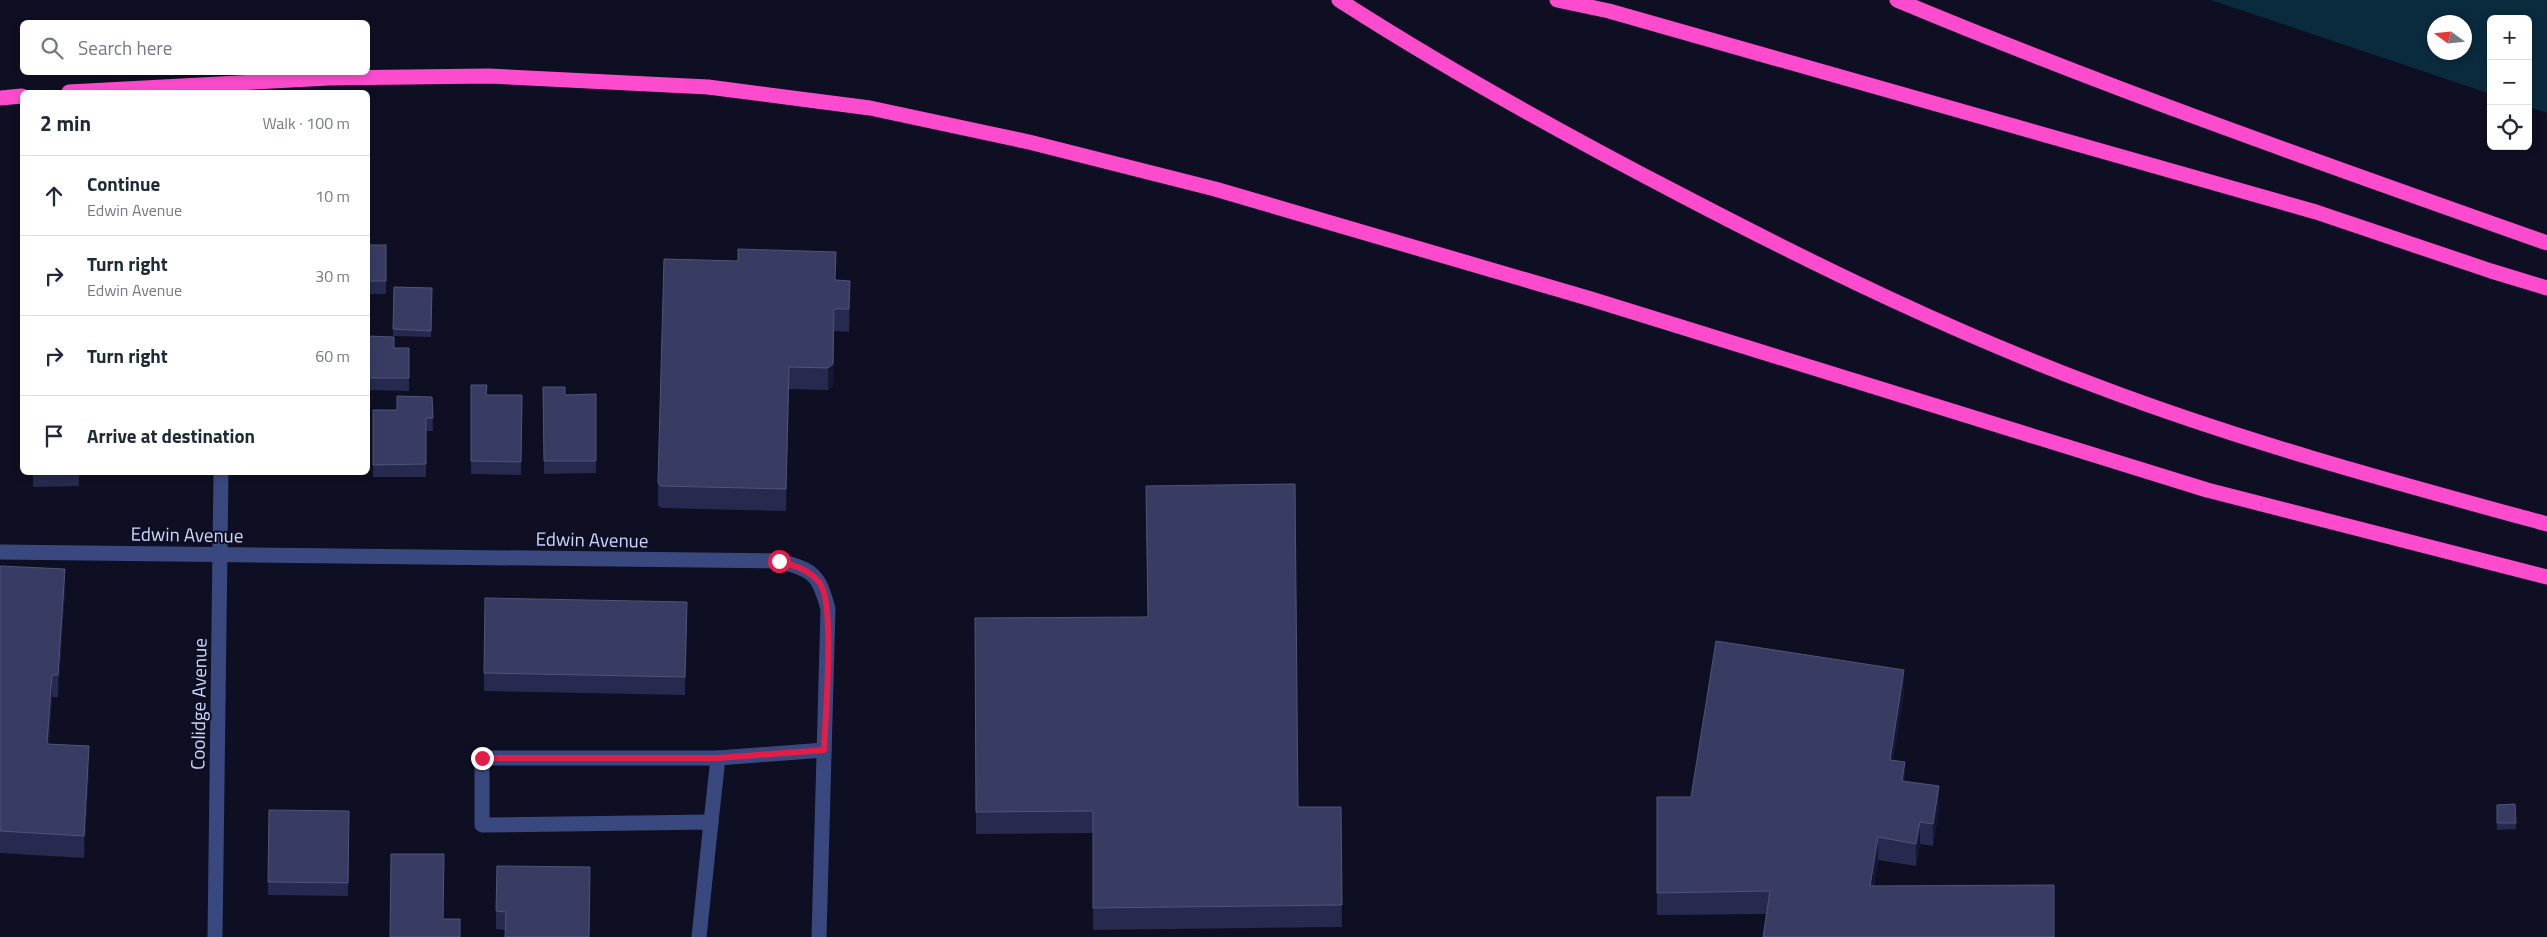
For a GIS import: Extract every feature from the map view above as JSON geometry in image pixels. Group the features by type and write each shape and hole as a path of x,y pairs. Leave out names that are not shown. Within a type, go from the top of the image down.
{"highway":[{"path":"1339,0 1458,74 1584,145 1840,276 1970,336 2101,388 2225,432 2356,472 2547,524"},
{"path":"1558,0 1609,11 2316,212 2491,272 2547,288"},
{"path":"1897,0 2335,169 2547,243"},
{"path":"106,90 329,78 488,76 708,86 870,108 1029,142 1215,189 1591,299 2207,490 2547,576"},
{"path":"0,98 20,96"}],"street":[{"name":"Coolidge Avenue","path":"215,937 221,475"},
{"name":"Edwin Avenue","path":"0,552 779,561 803,568 821,583 828,609 819,937"},
{"path":"711,822 482,824 482,758 718,758 824,750"},
{"path":"699,937 718,758"}],"water":[{"path":"2211,0 2547,0 2547,113 2532,108 2532,15 2487,15 2487,93"}],"building":[{"path":"370,245 386,245 386,281 370,281"},
{"path":"738,249 836,252 835,280 850,281 849,309 834,309 833,364 828,368 789,367 786,489 661,486 658,483 664,259 738,261"},
{"path":"394,287 432,288 431,331 393,329"},
{"path":"370,336 394,337 394,348 409,348 409,378 370,378"},
{"path":"471,385 487,385 486,395 522,395 521,462 471,461"},
{"path":"543,387 565,387 565,395 596,394 596,461 544,461"},
{"path":"397,396 432,397 433,418 426,418 426,464 373,465 373,410 397,410"},
{"path":"1295,484 1298,807 1341,807 1342,905 1093,908 1093,811 976,812 975,618 1148,617 1146,486"},
{"path":"0,566 65,569 58,675 52,675 47,744 89,746 84,836 0,831"},
{"path":"485,598 687,602 685,677 484,673"},
{"path":"1716,641 1904,670 1890,760 1905,762 1902,781 1939,786 1933,824 1920,822 1916,844 1878,837 1870,886 2054,885 2054,937 1763,937 1770,891 1657,893 1657,797 1691,797"},
{"path":"2515,804 2516,823 2497,823 2497,805"},
{"path":"269,810 349,811 348,883 268,882"},
{"path":"391,854 444,854 443,919 460,919 460,937 390,937"},
{"path":"497,866 590,867 589,937 505,937 506,912 496,911"}],"route":[{"path":"482,758 718,758 824,750 828,609 821,583 803,568 779,561"}]}
